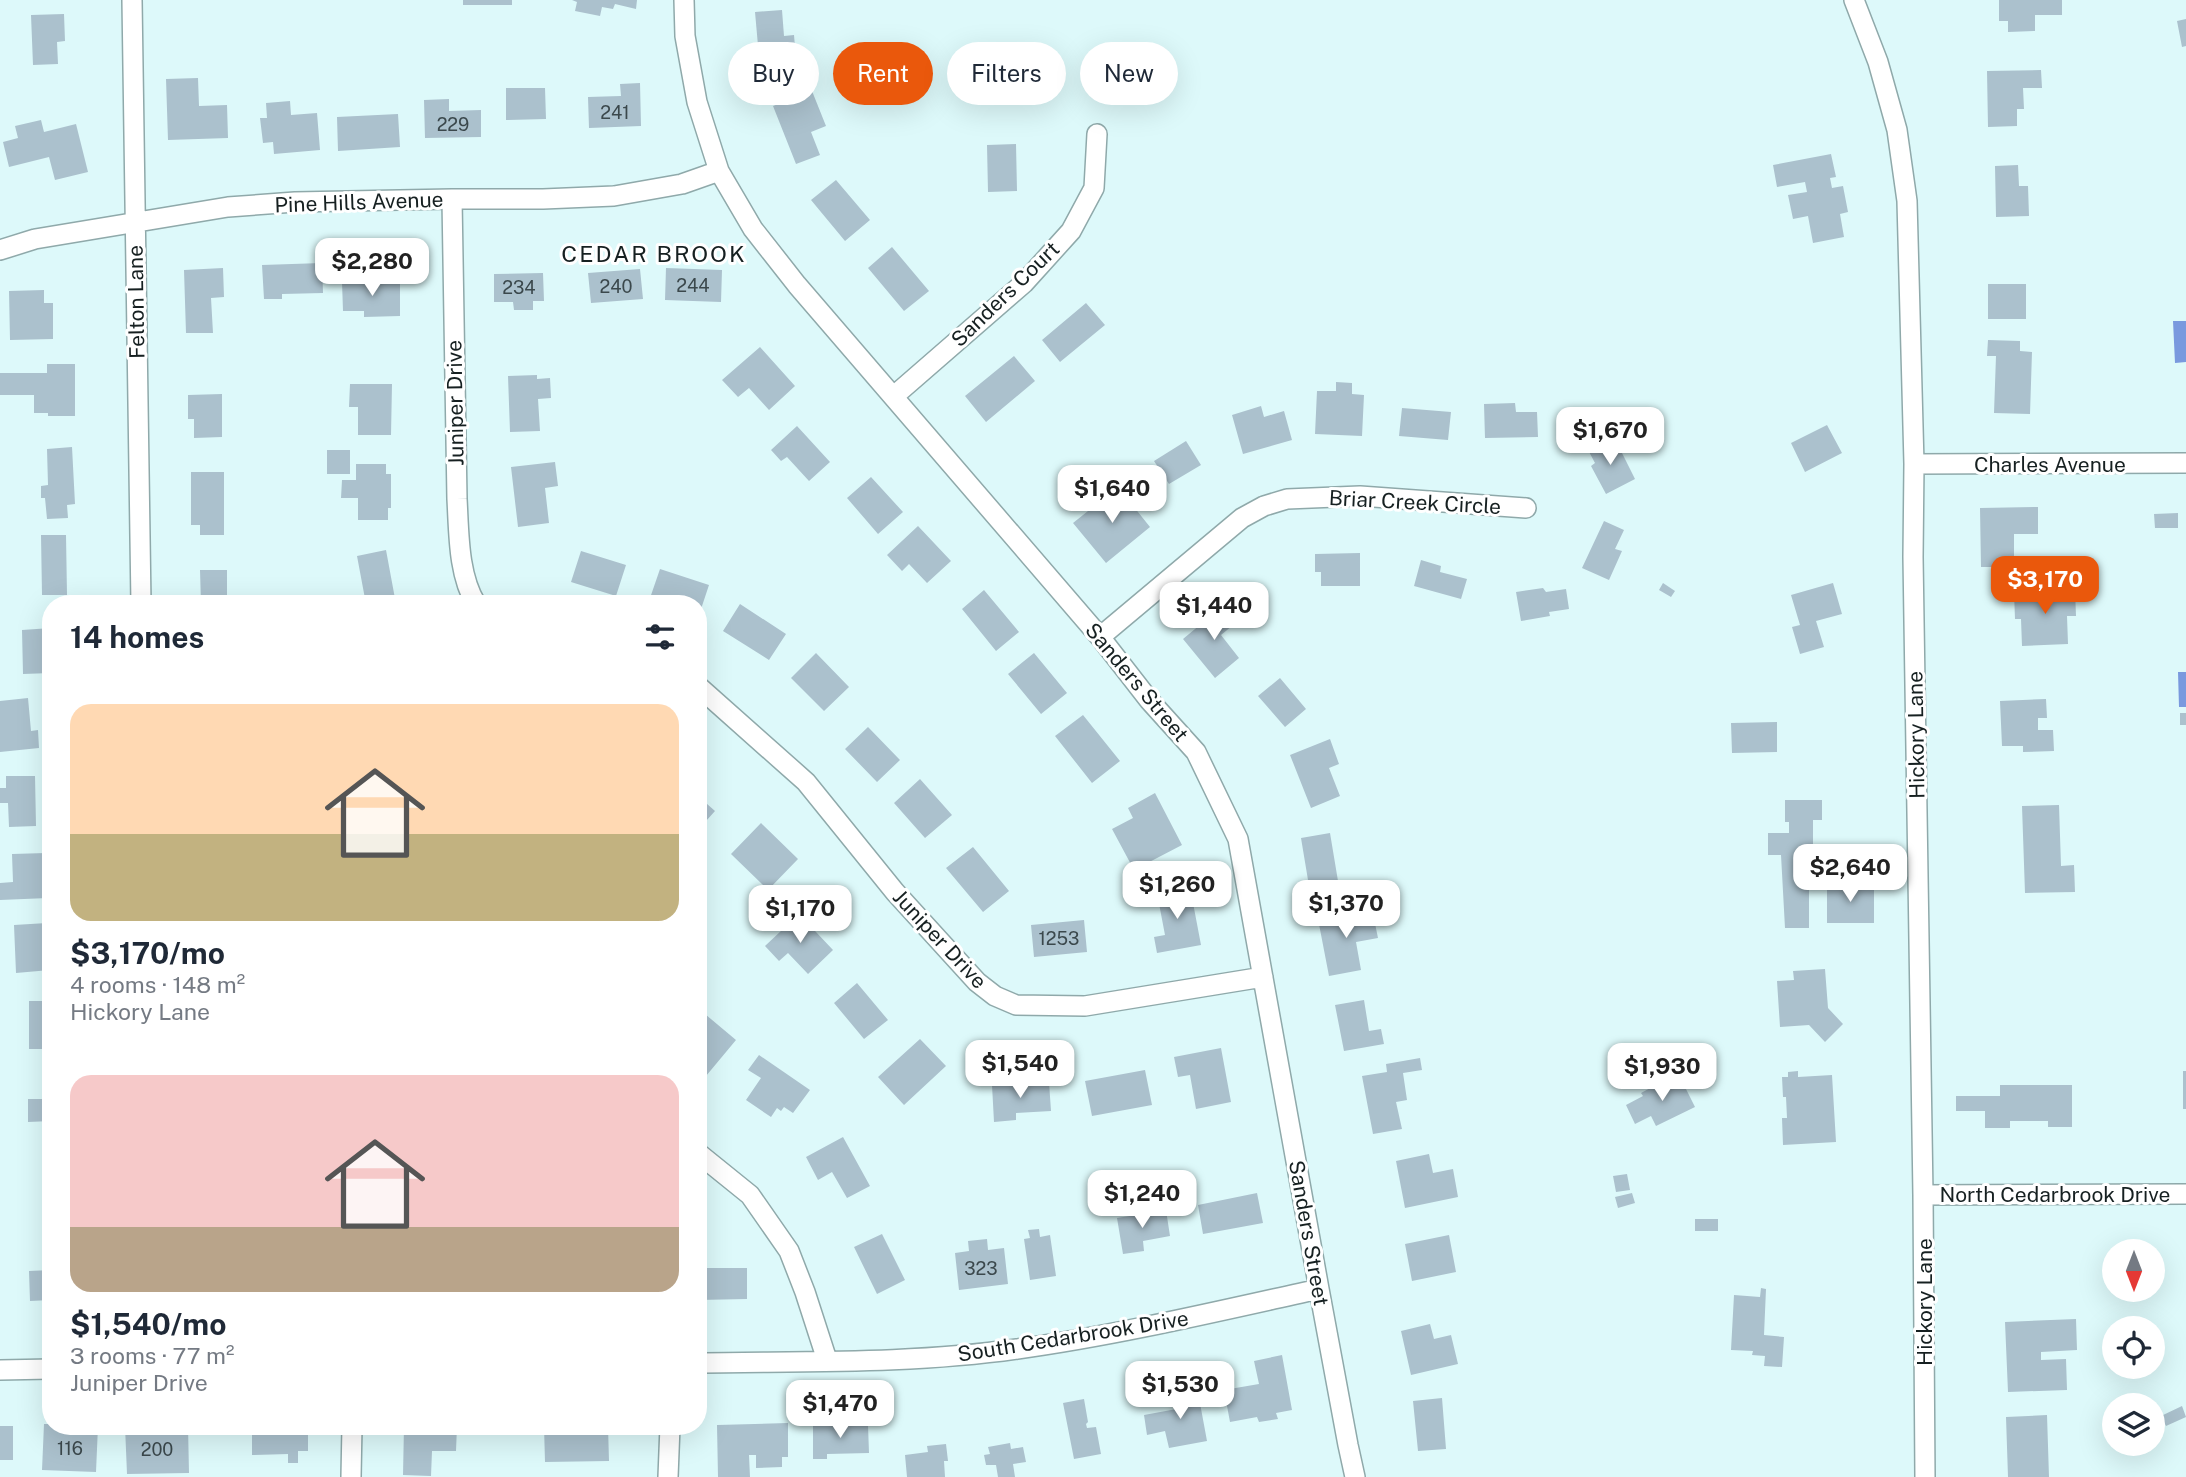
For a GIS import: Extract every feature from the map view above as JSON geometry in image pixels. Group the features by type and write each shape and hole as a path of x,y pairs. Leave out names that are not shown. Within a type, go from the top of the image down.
{"street":[{"name":"Felton Lane","path":"132,0 141,595"},
{"name":"Sanders Street","path":"684,0 685,36 697,102 719,170 753,229 797,285 1196,752 1238,839 1319,1289 1356,1477"},
{"name":"Hickory Lane","path":"1854,0 1878,62 1894,119 1907,201 1914,464 1925,1477"},
{"name":"Sanders Court","path":"894,396 1024,283 1071,230 1094,188 1097,134"},
{"name":"Pine Hills Avenue","path":"0,250 35,239 228,207 295,202 614,196 682,184 719,170"},
{"name":"Juniper Drive","path":"452,199 457,499 460,548 471,595"},
{"name":"Charles Avenue","path":"1914,464 2186,463"},
{"name":"Briar Creek Circle","path":"1100,637 1242,517 1287,499 1360,496 1526,508"},
{"name":"Juniper Drive","path":"707,694 806,782 895,892 976,982 995,996 1016,1005 1085,1006 1263,977"},
{"path":"707,1160 750,1195 789,1251 806,1292 827,1360"},
{"name":"North Cedarbrook Drive","path":"1923,1195 2186,1194"},
{"name":"South Cedarbrook Drive","path":"707,1363 938,1357 1017,1349 1179,1320 1319,1289"},
{"path":"0,1370 42,1369"},
{"path":"351,1477 352,1435"},
{"path":"668,1477 670,1435"}],"water":[{"path":"2173,321 2186,321 2186,362 2175,363"},
{"path":"2178,672 2186,672 2186,707 2179,707"}],"building":[{"path":"463,0 512,0 512,5 463,5"},
{"path":"572,0 637,0 636,9 615,4 613,9 602,7 600,16 575,11 577,2"},
{"path":"1999,0 2062,0 2062,15 2035,15 2035,31 2008,32 2008,21 1999,21"},
{"path":"782,10 784,36 794,35 795,42 758,42 755,12"},
{"path":"64,14 65,41 57,42 58,64 33,65 31,15"},
{"path":"2186,19 2186,46 2182,47 2177,21"},
{"path":"2041,70 2042,88 2023,88 2024,109 2017,109 2017,126 1988,127 1987,71"},
{"path":"198,78 199,106 227,105 228,138 168,140 166,79"},
{"path":"640,83 641,126 589,128 588,97 621,96 620,84"},
{"path":"506,88 545,88 546,119 506,120"},
{"path":"449,99 449,111 481,110 481,137 425,138 424,100"},
{"path":"290,101 291,115 317,113 320,150 274,154 273,142 263,143 260,118 267,118 266,103"},
{"path":"818,105 826,126 811,132 820,155 796,164 773,106"},
{"path":"398,114 400,147 338,151 337,117"},
{"path":"41,120 44,132 76,124 88,172 55,180 49,157 9,167 3,142 18,138 15,126"},
{"path":"1016,144 1017,191 988,192 987,145"},
{"path":"1831,154 1836,177 1830,178 1832,188 1843,186 1848,212 1840,214 1844,237 1813,243 1808,216 1793,219 1788,195 1807,192 1805,182 1777,187 1773,165"},
{"path":"2018,165 2019,186 2028,186 2029,216 1996,217 1995,166"},
{"path":"836,180 870,220 845,241 811,200"},
{"path":"892,247 929,291 904,311 868,268"},
{"path":"322,263 323,293 282,294 282,299 264,299 262,265"},
{"path":"223,268 224,297 211,298 213,333 186,333 184,270"},
{"path":"666,268 722,270 721,302 665,300"},
{"path":"640,269 643,299 591,303 588,273"},
{"path":"543,273 544,301 533,301 533,310 514,310 513,302 494,302 494,274"},
{"path":"342,282 400,282 400,316 364,317 364,311 343,311"},
{"path":"1988,284 2026,284 2026,319 1988,319"},
{"path":"44,290 44,303 53,303 53,339 10,340 9,291"},
{"path":"1086,303 1105,325 1060,362 1042,340"},
{"path":"1988,340 2020,341 2020,351 2032,352 2030,414 1994,413 1996,356 1987,356"},
{"path":"760,347 795,386 769,410 749,388 738,397 722,380"},
{"path":"1014,356 1035,381 986,422 965,396"},
{"path":"47,364 75,364 75,416 34,413 34,395 0,395 0,373 47,373"},
{"path":"537,375 537,379 550,378 551,398 538,399 540,431 510,432 508,376"},
{"path":"1336,382 1352,383 1352,394 1364,395 1362,436 1315,434 1317,391 1336,391"},
{"path":"350,384 392,384 391,435 358,435 358,407 349,407"},
{"path":"222,394 222,437 194,438 194,419 188,419 188,395"},
{"path":"1515,403 1516,412 1537,412 1538,437 1485,438 1484,404"},
{"path":"1261,406 1264,417 1284,411 1292,440 1243,454 1232,415"},
{"path":"1402,408 1451,412 1448,440 1399,436"},
{"path":"1827,425 1842,453 1805,472 1791,443"},
{"path":"797,426 830,462 809,481 787,457 781,461 771,450"},
{"path":"1606,438 1615,454 1621,451 1635,479 1606,494 1591,466 1595,463 1587,448"},
{"path":"1186,441 1201,465 1169,484 1154,461"},
{"path":"72,447 75,504 67,505 68,518 47,519 45,498 41,498 41,486 48,485 47,449"},
{"path":"327,450 350,450 350,474 327,474"},
{"path":"555,462 558,486 545,488 549,523 518,527 511,467"},
{"path":"356,464 386,464 386,474 391,474 391,508 388,508 388,520 358,520 358,498 341,498 342,480 356,480"},
{"path":"191,472 224,472 224,535 200,535 200,525 191,525"},
{"path":"871,477 903,512 878,534 847,498"},
{"path":"1118,487 1150,527 1106,563 1073,523"},
{"path":"2038,507 2038,534 2014,534 2014,567 1981,567 1980,508"},
{"path":"2178,513 2178,528 2155,528 2154,514"},
{"path":"1604,521 1624,530 1615,549 1622,551 1609,580 1582,568"},
{"path":"918,526 951,561 927,583 909,564 902,571 887,555"},
{"path":"41,535 66,535 67,595 42,595"},
{"path":"386,550 394,595 364,595 357,556"},
{"path":"581,551 626,565 616,595 571,582"},
{"path":"1360,553 1360,586 1321,586 1321,572 1315,572 1315,554"},
{"path":"1421,560 1441,566 1440,572 1467,579 1461,599 1414,586"},
{"path":"660,569 709,585 706,595 651,595"},
{"path":"200,570 227,570 227,595 201,595"},
{"path":"1663,583 1675,591 1671,597 1659,590"},
{"path":"1833,583 1842,614 1816,621 1824,647 1800,654 1792,627 1800,625 1791,595"},
{"path":"1543,588 1546,592 1566,589 1569,609 1549,612 1550,616 1521,621 1516,592"},
{"path":"984,590 1019,632 996,651 962,609"},
{"path":"2075,590 2076,616 2067,616 2068,644 2022,646 2021,619 2015,619 2014,592"},
{"path":"740,604 786,634 769,660 723,631"},
{"path":"1225,604 1238,621 1221,635 1239,658 1215,678 1183,639"},
{"path":"42,629 42,673 23,674 22,630"},
{"path":"816,653 849,687 824,711 791,678"},
{"path":"1034,653 1067,693 1041,714 1008,674"},
{"path":"1280,678 1306,709 1285,727 1258,696"},
{"path":"28,698 31,731 38,730 39,748 0,752 0,701"},
{"path":"2046,699 2047,718 2038,718 2038,730 2053,730 2054,751 2023,752 2023,746 2002,746 2000,701"},
{"path":"2180,713 2186,713 2186,725 2180,725"},
{"path":"1083,715 1120,761 1092,783 1055,736"},
{"path":"1777,722 1777,752 1732,753 1731,723"},
{"path":"868,727 900,760 877,782 845,749"},
{"path":"1330,739 1339,764 1329,768 1340,796 1311,808 1290,755"},
{"path":"6,776 35,776 36,826 9,827 8,803 0,803 0,788 6,788"},
{"path":"920,779 952,815 925,838 894,803"},
{"path":"1155,793 1182,845 1134,870 1112,829 1133,818 1128,808"},
{"path":"1785,800 1822,800 1822,820 1813,820 1813,857 1823,857 1823,888 1809,888 1809,928 1785,928 1781,855 1768,855 1768,833 1789,833 1789,822 1785,822"},
{"path":"707,804 715,811 707,820"},
{"path":"2059,805 2061,866 2074,865 2075,892 2025,893 2022,806"},
{"path":"761,823 798,859 768,890 731,854"},
{"path":"1330,833 1339,887 1310,892 1301,838"},
{"path":"973,847 1009,891 983,912 946,868"},
{"path":"42,853 42,898 0,900 0,883 13,882 12,854"},
{"path":"1827,885 1874,885 1874,923 1827,923"},
{"path":"1190,887 1201,945 1157,953 1154,937 1165,935 1157,893"},
{"path":"1372,909 1378,938 1356,942 1361,970 1329,976 1318,919"},
{"path":"799,914 833,950 808,974 788,953 779,961 765,946"},
{"path":"1084,920 1087,952 1034,957 1031,925"},
{"path":"42,923 42,971 16,973 14,925"},
{"path":"1825,969 1828,1008 1843,1024 1825,1042 1809,1025 1780,1027 1777,981 1794,980 1793,971"},
{"path":"857,983 888,1020 864,1039 834,1003"},
{"path":"1364,1000 1369,1031 1381,1029 1384,1044 1344,1051 1335,1005"},
{"path":"29,1001 42,1001 42,1049 29,1049"},
{"path":"707,1016 736,1040 707,1075"},
{"path":"920,1039 946,1066 904,1105 878,1077"},
{"path":"1221,1048 1231,1102 1196,1109 1190,1075 1178,1077 1174,1057"},
{"path":"759,1055 810,1090 793,1113 784,1107 781,1111 777,1108 771,1117 746,1100 761,1078 748,1070"},
{"path":"1420,1058 1422,1070 1403,1073 1407,1100 1396,1102 1402,1129 1373,1134 1362,1076 1387,1072 1386,1064"},
{"path":"1145,1070 1152,1105 1092,1116 1085,1081"},
{"path":"1798,1071 1798,1077 1832,1075 1836,1142 1783,1145 1782,1118 1787,1118 1782,1077 1788,1077 1788,1072"},
{"path":"2183,1071 2186,1071 2186,1109 2183,1109"},
{"path":"1680,1077 1695,1107 1656,1126 1651,1116 1635,1124 1626,1105 1665,1080 1667,1083"},
{"path":"1049,1082 1051,1111 1016,1113 1016,1120 994,1122 992,1085"},
{"path":"2000,1085 2072,1085 2072,1127 2048,1127 2048,1121 2010,1121 2010,1128 1985,1128 1985,1111 1956,1111 1956,1096 2000,1096"},
{"path":"28,1099 42,1099 42,1121 28,1122"},
{"path":"843,1137 870,1186 847,1198 832,1172 818,1180 806,1157"},
{"path":"1429,1154 1433,1173 1453,1169 1458,1197 1405,1208 1396,1161"},
{"path":"1627,1174 1630,1190 1616,1192 1613,1176"},
{"path":"1257,1193 1263,1223 1203,1234 1198,1205"},
{"path":"1632,1193 1635,1203 1618,1208 1615,1197"},
{"path":"1166,1210 1170,1236 1143,1241 1144,1251 1123,1254 1117,1218"},
{"path":"1695,1219 1718,1219 1718,1231 1695,1231"},
{"path":"1039,1229 1040,1237 1050,1235 1056,1276 1030,1280 1024,1239 1030,1238 1028,1230"},
{"path":"882,1234 905,1280 877,1294 854,1247"},
{"path":"1449,1235 1456,1272 1412,1281 1405,1244"},
{"path":"987,1239 988,1250 1004,1248 1008,1284 959,1290 955,1253 969,1251 968,1241"},
{"path":"707,1268 747,1268 747,1299 707,1300"},
{"path":"42,1270 42,1300 30,1301 29,1271"},
{"path":"1761,1288 1766,1289 1764,1335 1784,1337 1782,1367 1764,1366 1765,1356 1752,1355 1753,1351 1731,1350 1734,1295 1760,1297"},
{"path":"2076,1319 2077,1350 2041,1352 2041,1360 2066,1359 2067,1390 2008,1392 2005,1322"},
{"path":"1430,1324 1434,1339 1451,1335 1458,1364 1411,1375 1401,1331"},
{"path":"1282,1355 1292,1410 1276,1413 1278,1419 1259,1422 1257,1417 1230,1422 1224,1390 1259,1384 1254,1361"},
{"path":"1197,1387 1207,1441 1169,1448 1165,1431 1147,1435 1144,1415 1182,1408 1178,1391"},
{"path":"1442,1398 1446,1449 1418,1451 1413,1401"},
{"path":"1084,1399 1087,1428 1096,1427 1101,1454 1074,1459 1063,1403"},
{"path":"2182,1406 2186,1417 2166,1426 2165,1414"},
{"path":"2047,1415 2049,1477 2008,1477 2006,1417"},
{"path":"788,1423 788,1457 782,1457 782,1467 756,1468 756,1455 749,1455 750,1477 718,1477 717,1425"},
{"path":"813,1425 868,1425 869,1453 827,1454 827,1459 813,1459"},
{"path":"0,1426 13,1426 13,1460 0,1460"},
{"path":"44,1435 98,1435 96,1472 42,1470"},
{"path":"125,1435 188,1435 189,1473 127,1474"},
{"path":"252,1435 308,1435 308,1451 298,1451 298,1463 288,1463 288,1454 252,1455"},
{"path":"404,1435 457,1435 456,1451 432,1451 431,1476 403,1475"},
{"path":"544,1435 608,1435 609,1461 545,1462"},
{"path":"1010,1443 1011,1449 1023,1447 1026,1462 1013,1464 1015,1477 998,1477 996,1465 986,1465 984,1455 990,1454 988,1447"},
{"path":"946,1444 948,1461 944,1461 945,1477 907,1477 905,1455 928,1452 927,1446"}],"district":[{"name":"CEDAR BROOK","path":"654,253"}]}
